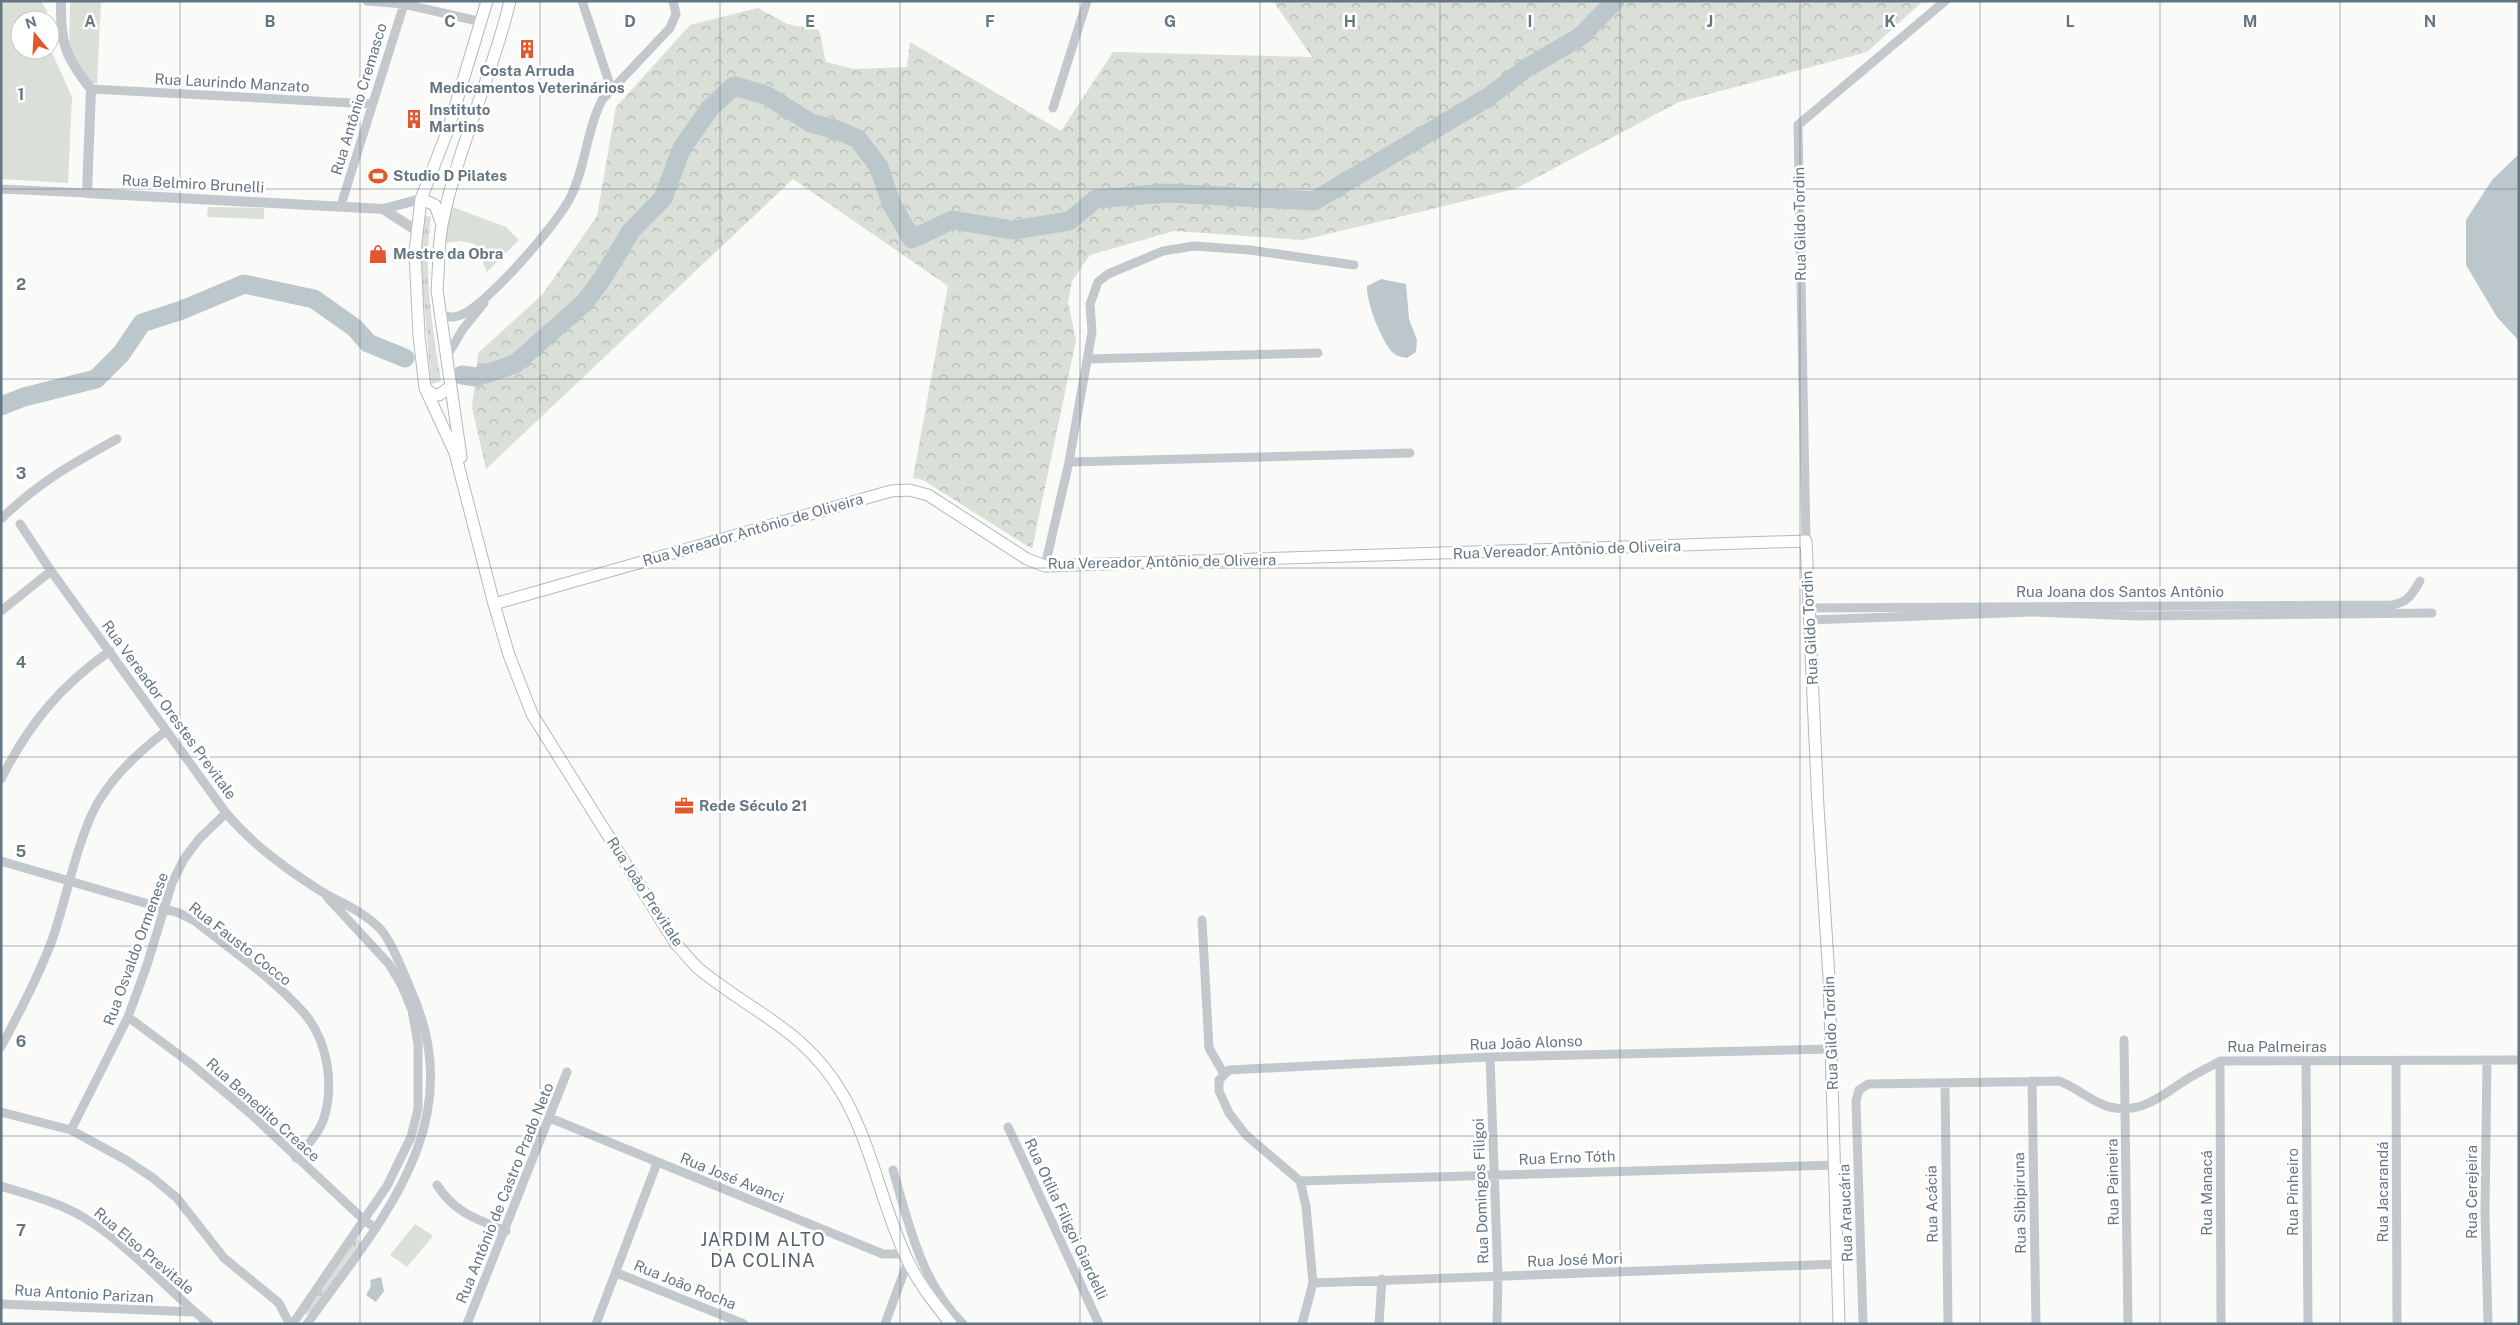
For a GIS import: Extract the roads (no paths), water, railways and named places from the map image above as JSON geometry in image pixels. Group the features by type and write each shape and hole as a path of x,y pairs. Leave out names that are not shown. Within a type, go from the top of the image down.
{"main road":[{"name":"Rua João Previtale","path":"487,1 448,130 421,199 415,252 419,336 426,388 455,453 494,604 510,655 532,714 676,944 698,968 796,1037 816,1056 843,1095 874,1166 907,1258 930,1299 951,1324"},
{"name":"Rua João Previtale","path":"464,483 440,313 437,262 442,225 457,169 500,44 510,1"},
{"path":"421,199 435,205 442,225"},
{"path":"426,388 432,394 438,395 450,387"},
{"name":"Rua Vereador Antônio de Oliveira","path":"494,604 891,491 909,490 928,495 1027,559 1045,566 1806,541"},
{"name":"Rua Gildo Tordin","path":"1806,541 1808,608 1830,978 1830,1049 1839,1324"}],"street":[{"path":"61,1 60,26 64,44 72,66 91,89 87,192"},
{"path":"367,1 404,3 482,22"},
{"path":"582,1 611,88"},
{"path":"1053,108 1087,1"},
{"name":"Rua Gildo Tordin","path":"1806,541 1798,125 1831,95 1945,1"},
{"name":"Rua Antônio Cremasco","path":"341,206 404,3"},
{"path":"447,356 463,329 488,297 557,219 578,181 596,113 611,88 670,28 675,19 674,4"},
{"name":"Rua Laurindo Manzato","path":"91,89 372,104"},
{"name":"Rua Belmiro Brunelli","path":"1,189 87,192 208,201 383,209 421,199"},
{"name":"Rua Belmiro Brunelli","path":"383,209 417,231"},
{"path":"1045,566 1069,462 1092,332 1090,304 1098,282 1108,274 1163,251 1194,246 1250,250 1354,265"},
{"path":"440,313 447,316 458,316 488,297"},
{"path":"1088,359 1318,354"},
{"path":"1,519 28,493 53,475 117,439"},
{"path":"1069,462 1410,453"},
{"name":"Rua Vereador Orestes Previtale","path":"20,524 51,571 166,731 244,835 320,890 361,913 382,931 421,1012 428,1043 431,1097 428,1117 413,1163 399,1190 375,1228 307,1324"},
{"path":"1,611 51,571"},
{"name":"Rua Joana dos Santos Antônio","path":"1808,608 2391,606 2402,604 2411,596 2420,581"},
{"path":"1809,620 2032,612 2138,616 2432,613"},
{"path":"1,778 29,730 49,703 85,669 110,651"},
{"path":"1,1047 25,1001 51,943 88,822 106,792 142,749 166,731"},
{"name":"Rua Osvaldo Ormenese","path":"71,1130 128,1016 172,883 184,859 199,839 226,813"},
{"name":"Rua Fausto Cocco","path":"1,861 179,912 194,921 279,989 304,1013 316,1033 324,1053 328,1077 328,1099 322,1121 314,1136 296,1158"},
{"name":"Rua Vereador Orestes Previtale","path":"292,1323 362,1219 387,1186 411,1137 418,1109 418,1044 412,1010 389,964 320,890"},
{"path":"1202,920 1209,1048 1224,1074 1219,1080 1219,1091 1229,1113 1246,1135 1300,1181 1306,1206 1313,1283 1302,1324"},
{"name":"Rua Benedito Creace","path":"128,1016 190,1062 238,1103 362,1219 375,1228"},
{"name":"Rua Paineira","path":"2124,1040 2128,1324"},
{"name":"Rua João Alonso","path":"1224,1074 1236,1068 1490,1057 1830,1049"},
{"name":"Rua Domingos Filigoi","path":"1490,1057 1498,1277 1497,1324"},
{"name":"Rua Pinheiro","path":"2306,1060 2308,1324"},
{"name":"Rua Cerejeira","path":"2487,1060 2485,1213 2488,1324"},
{"name":"Rua Palmeiras","path":"1856,1101 1859,1090 1868,1084 2059,1081 2071,1085 2110,1107 2126,1109 2150,1104 2189,1078 2220,1062 2519,1060"},
{"name":"Rua Jacarandá","path":"2396,1061 2397,1324"},
{"name":"Rua Manacá","path":"2220,1062 2221,1324"},
{"name":"Rua Antônio de Castro Prado Neto","path":"467,1324 506,1231 568,1072"},
{"name":"Rua Sibipiruna","path":"2032,1081 2036,1324"},
{"name":"Rua Acácia","path":"1944,1083 1948,1324"},
{"name":"Rua Araucária","path":"1856,1101 1863,1324"},
{"path":"1,1112 71,1130 126,1160 177,1198 224,1258 279,1303 292,1323"},
{"name":"Rua José Avanci","path":"550,1118 883,1254 907,1258"},
{"name":"Rua Otília Filigoi Giardelli","path":"1008,1126 1099,1324"},
{"path":"596,1324 617,1273 657,1163"},
{"name":"Rua Erno Tóth","path":"1300,1181 1835,1165"},
{"path":"893,1170 918,1257 937,1293 963,1324"},
{"path":"437,1185 447,1200 463,1214 506,1231"},
{"name":"Rua Elso Previtale","path":"1,1186 51,1201 83,1217 111,1237 208,1324"},
{"path":"885,1324 907,1258"},
{"name":"Rua José Mori","path":"1313,1283 1382,1279 1498,1277 1838,1264"},
{"name":"Rua João Rocha","path":"617,1273 744,1324"},
{"path":"1379,1324 1382,1279"},
{"name":"Rua Antonio Parizan","path":"1,1304 195,1312"}],"waterway":[{"path":"462,375 476,377 515,364 585,302 602,279 631,231 663,198 682,148 710,108 734,86 766,95 811,123 837,130 858,139 879,167 891,203 912,239 952,220 1013,230 1069,221 1096,199 1167,193 1314,201 1490,96 1525,69 1580,37 1615,1"},
{"path":"1,406 24,397 96,379 121,354 142,323 182,310 244,284 314,299 355,328 368,343 405,358"}],"place":[{"name":"Costa Arruda Medicamentos Veterinários","path":"527,49"},
{"name":"Instituto Martins","path":"414,119"},
{"name":"Studio D Pilates","path":"378,176"},
{"name":"Mestre da Obra","path":"378,254"},
{"name":"Rede Século 21","path":"684,806"}],"district":[{"name":"JARDIM ALTO DA COLINA","path":"763,1250"}]}
